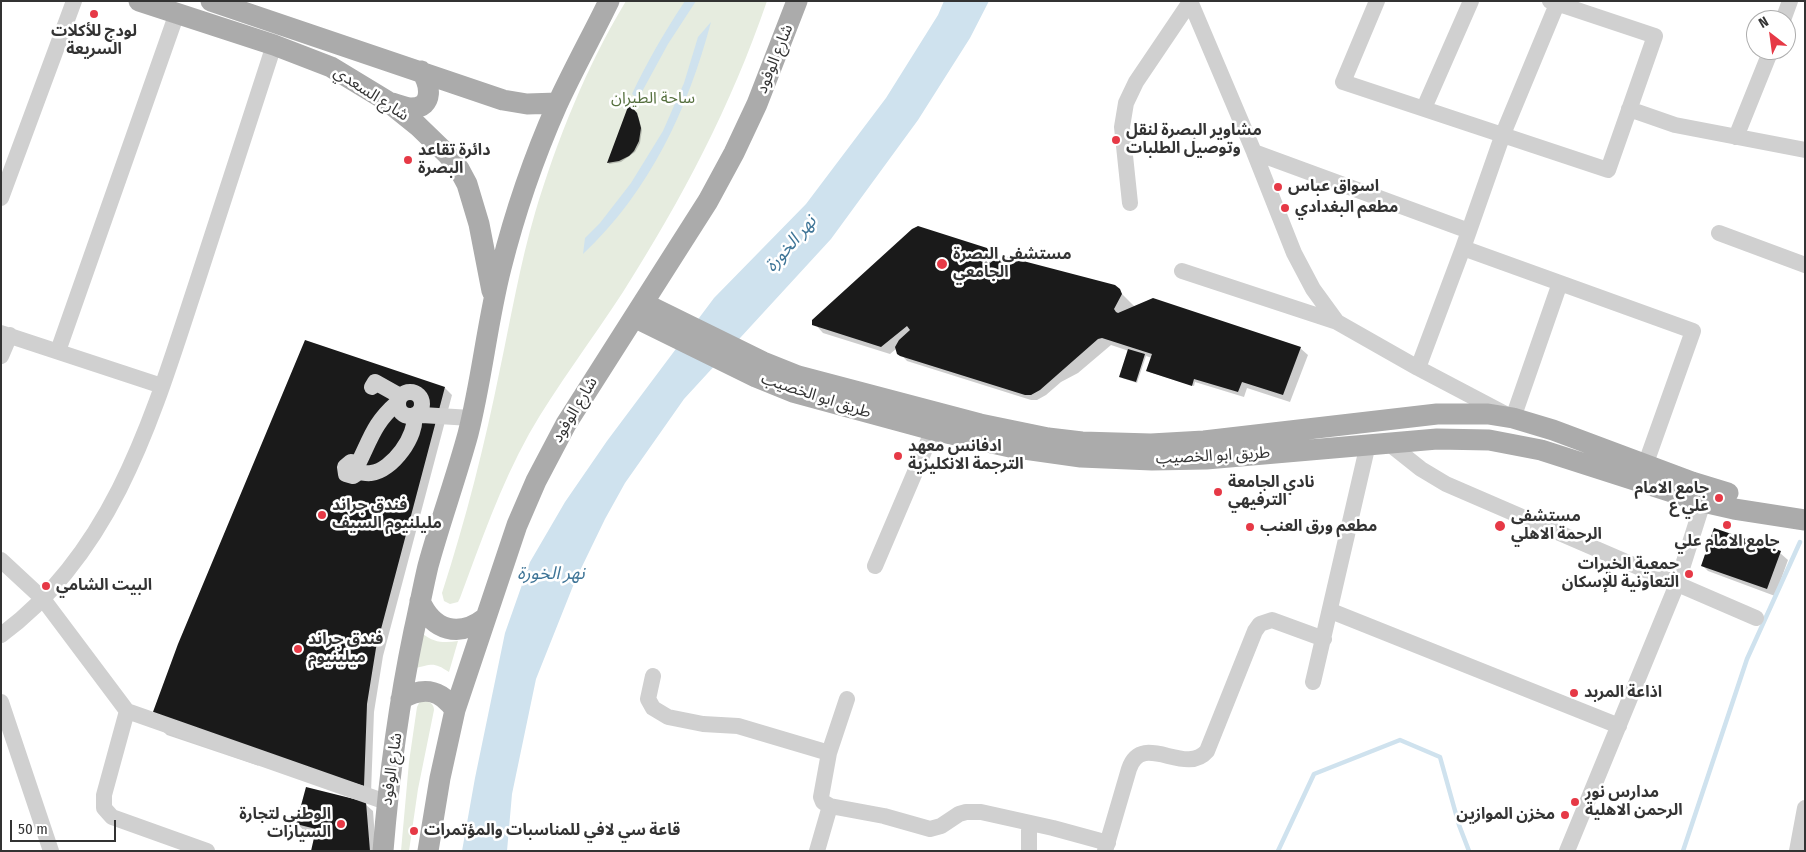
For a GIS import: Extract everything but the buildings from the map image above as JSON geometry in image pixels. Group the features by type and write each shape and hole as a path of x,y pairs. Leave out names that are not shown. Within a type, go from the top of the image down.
{"main road":[{"name":"شارع السعدي","path":"139,1 274,45 331,67 386,101 418,126 448,155 459,169 467,184 494,297"},
{"name":"شارع السعدي","path":"211,1 515,102 558,103"},
{"name":"شارع الوفود","path":"383,851 386,802 402,698 420,601 471,418 483,363 494,297 526,182 558,103 609,1"},
{"name":"شارع الوفود","path":"428,851 440,778 455,710 517,525 536,481 566,424 708,201 734,152 768,76 797,1"},
{"path":"386,101 410,108 423,103 429,96 429,87 427,79 421,71"},
{"name":"طريق ابو الخصيب","path":"638,310 732,356 780,369 815,382 1014,432 1056,439 1205,450 1437,439 1507,443 1692,482 1721,492 1805,507"},
{"name":"طريق ابو الخصيب","path":"732,356 756,377 793,392 933,430 1010,447 1081,457 1143,460 1437,414 1479,414 1512,418 1553,430 1703,502 1734,509 1805,520"},
{"path":"420,601 425,612 442,627 454,630 465,629 476,625 485,618"},
{"path":"402,698 413,693 425,691 437,693 448,700 455,710"}],"street":[{"path":"1,198 74,1"},
{"path":"1377,1 1343,82 1503,134 1608,170 1656,36 1599,9 1553,3 1503,134 1418,368"},
{"path":"1424,108 1471,1"},
{"path":"1190,2 1254,152 1294,253 1313,289 1337,322"},
{"path":"1130,203 1122,126 1126,103 1136,82 1190,2"},
{"path":"58,351 177,13"},
{"path":"1,635 43,599 68,570 91,539 128,473 162,386 274,45"},
{"path":"1736,137 1767,60"},
{"path":"1629,109 1675,124 1805,150"},
{"path":"1254,152 1469,231"},
{"path":"1719,233 1805,265"},
{"path":"1463,248 1693,331 1642,472"},
{"path":"1182,271 1337,322 1512,418 1560,283"},
{"path":"1,356 6,334 162,386"},
{"path":"372,387 375,382 398,400"},
{"path":"405,392 417,394 421,400 422,406 416,413 412,433 400,453 387,467 371,473 358,468 377,424 398,400 405,392"},
{"path":"416,413 471,418"},
{"path":"875,566 933,430"},
{"path":"1313,682 1377,443 1446,484 1756,618"},
{"path":"1567,851 1677,584 1703,502"},
{"path":"1,560 43,599 127,711 386,802"},
{"path":"1331,611 1619,726"},
{"path":"847,699 829,753 821,797 823,802 830,806 884,816 930,829 941,826 959,814 981,812 1029,823 1106,847 1129,769 1135,758 1152,753 1193,760 1203,756 1207,751 1255,631 1260,624 1272,620 1324,639"},
{"path":"653,676 648,700 653,708 668,717 703,724 738,726 829,753"},
{"path":"1,702 51,851"},
{"path":"127,711 104,795 104,808 112,817 207,851"},
{"path":"817,851 830,806"},
{"path":"1797,851 1805,808"},
{"path":"1029,823 1029,851"}],"green space":[{"name":"ساحة الطيران","path":"626,1 767,1 738,78 704,151 645,257 529,434 500,494 460,598 458,602 450,604 444,601 442,593 467,509 481,453 520,271 535,213 563,131 585,78"},
{"path":"423,634 440,642 458,641 449,672 433,665 416,668"},
{"path":"424,700 433,706 434,710 418,789 409,851 401,851 409,762 417,707"}],"water":[{"path":"685,1 696,1 668,44 638,99 632,94 670,24"},
{"name":"نهر الخورة","path":"944,1 989,1 970,38 918,120 831,239 684,399 625,483 575,581 536,679 512,794 507,851 462,851 505,633 530,562 565,502 607,441 714,298 806,204 886,98 938,15"},
{"path":"711,22 691,86 664,147 628,203 607,230 583,254 585,238 600,223 631,183 663,131 684,83 698,37"}],"waterway":[{"path":"1683,851 1747,659 1800,542"},
{"path":"1278,851 1314,774 1400,740 1440,757 1459,825 1469,851"}],"place":[{"name":"لودج للأكلات السريعة","path":"94,14"},
{"name":"مشاوير البصرة لنقل وتوصيل الطلبات","path":"1116,140"},
{"name":"دائرة تقاعد البصرة","path":"408,160"},
{"name":"اسواق عباس","path":"1278,187"},
{"name":"مطعم البغدادي","path":"1285,208"},
{"name":"مستشفى البصرة الجامعي","path":"942,264"},
{"name":"ادفانس معهد الترجمة الانكليزية","path":"898,456"},
{"name":"نادي الجامعة الترفيهي","path":"1218,492"},
{"name":"جامع الامام علي ع","path":"1719,498"},
{"name":"فندق جراند مليلنيوم السيف","path":"322,515"},
{"name":"جامع الامام علي","path":"1727,525"},
{"name":"مستشفى الرحمة الاهلي","path":"1500,526"},
{"name":"مطعم ورق العنب","path":"1250,527"},
{"name":"جمعية الخيرات التعاونية للإسكان","path":"1689,574"},
{"name":"البيت الشامي","path":"46,586"},
{"name":"فندق جراند ميلينيوم","path":"298,649"},
{"name":"اذاعة المربد","path":"1574,693"},
{"name":"مدارس نور الرحمن الاهلية","path":"1575,802"},
{"name":"مخزن الموازين","path":"1565,815"},
{"name":"الوطني لتجارة السيارات","path":"341,824"},
{"name":"قاعة سي لافي للمناسبات والمؤتمرات","path":"414,831"}]}
